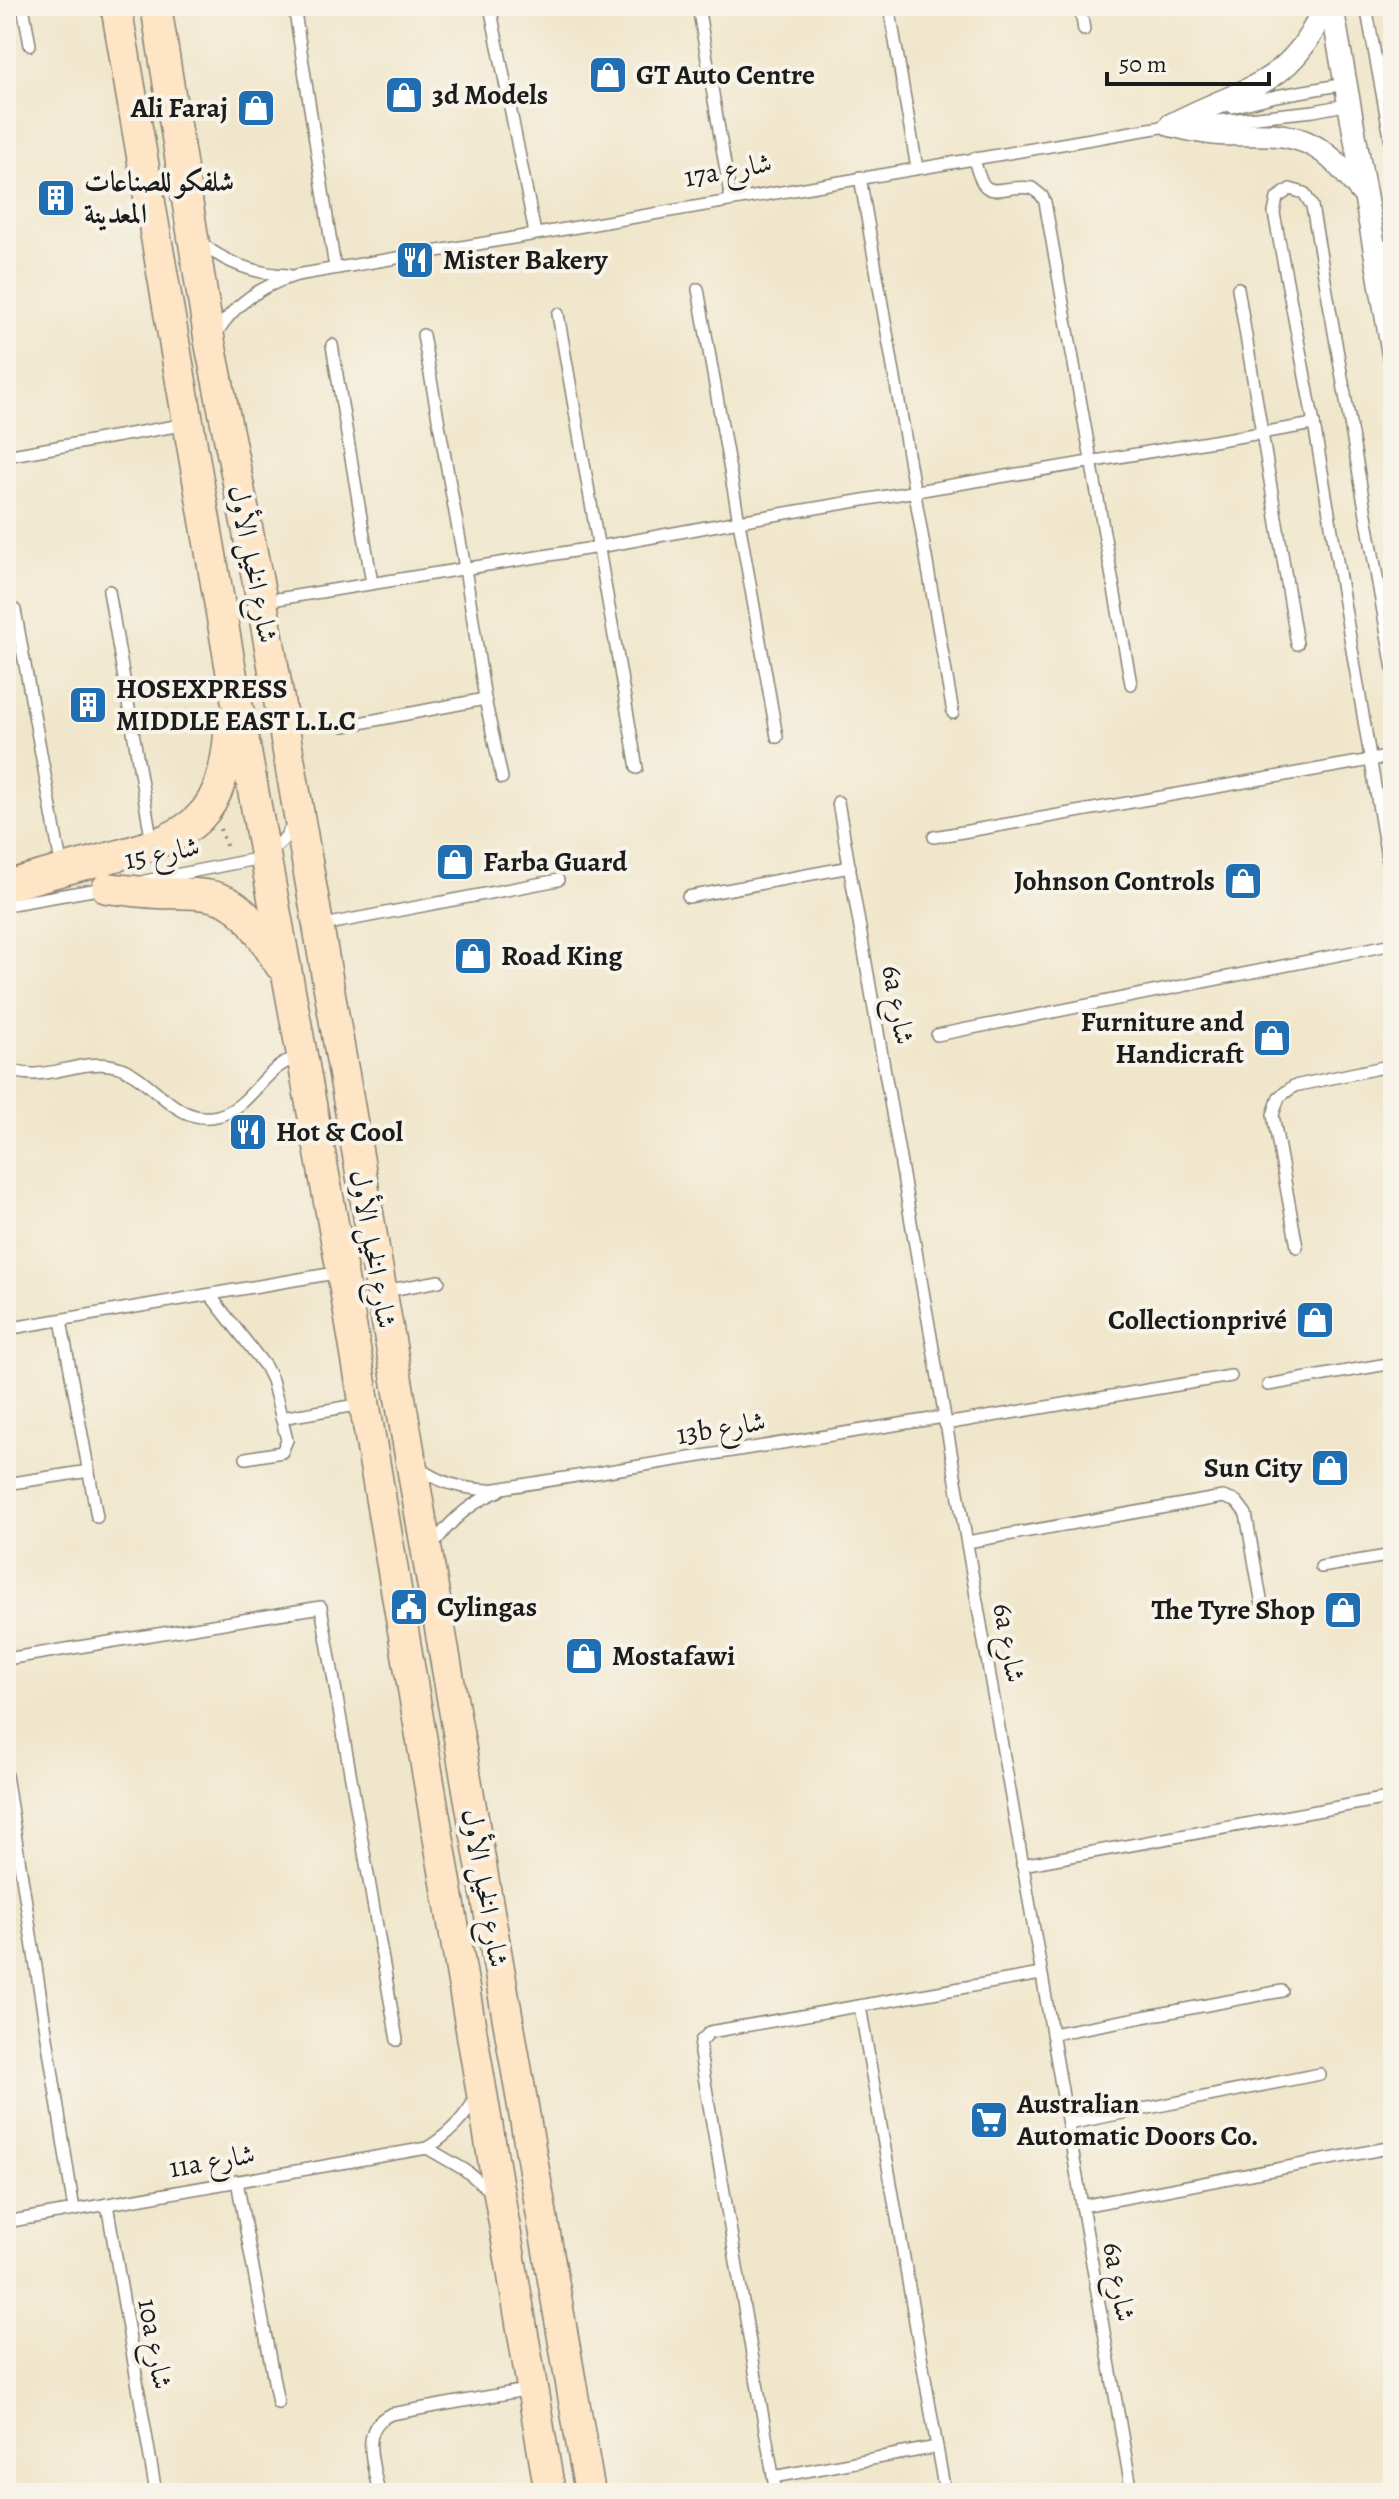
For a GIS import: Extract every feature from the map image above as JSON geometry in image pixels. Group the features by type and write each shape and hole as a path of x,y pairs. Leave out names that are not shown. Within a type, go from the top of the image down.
{"main road":[{"name":"شارع الخيل الأول","path":"116,6 264,856 342,1272 550,2493"},
{"name":"شارع الخيل الأول","path":"156,6 210,343 262,602 590,2493"},
{"path":"6,886 153,846 185,831 209,806 218,790 228,757 232,676"},
{"path":"107,888 153,893 199,893 222,898 251,921 285,972"}],"street":[{"name":"17a شارع","path":"1171,125 1284,69 1302,49 1324,6"},
{"path":"1332,6 1366,198 1384,247 1393,354"},
{"name":"17a شارع","path":"1171,125 1218,134 1264,132 1294,137 1330,157 1366,198"}],"lane":[{"path":"23,6 30,45"},
{"path":"294,6 335,268"},
{"path":"490,6 535,233"},
{"path":"698,6 731,200"},
{"path":"889,6 917,168"},
{"path":"1080,6 1084,30"},
{"path":"1244,6 1259,12 1271,6"},
{"path":"1366,6 1393,153"},
{"name":"17a شارع","path":"210,343 232,312 246,299 279,280 297,275 1171,125 1276,96 1348,94"},
{"name":"17a شارع","path":"1171,125 1314,111 1348,94"},
{"path":"974,158 979,179 987,188 999,191 1032,188 1045,202 1131,684"},
{"path":"860,177 953,713"},
{"path":"1393,669 1312,206 1304,193 1290,189 1277,198 1274,213 1314,424 1393,893"},
{"name":"17a شارع","path":"195,239 225,260 242,267 297,275"},
{"path":"1238,288 1297,644"},
{"path":"698,289 777,737"},
{"path":"558,314 637,768"},
{"path":"423,335 485,699 502,778"},
{"path":"332,345 372,583"},
{"path":"6,456 188,424"},
{"path":"262,602 1314,424"},
{"path":"109,591 153,846"},
{"path":"15,610 62,870"},
{"path":"344,726 485,699"},
{"path":"934,837 1393,756"},
{"name":"6a شارع","path":"838,802 1132,2493"},
{"path":"264,856 284,840 295,818 297,806"},
{"name":"شارع 15","path":"6,905 264,856"},
{"path":"688,897 850,867"},
{"path":"318,926 558,880"},
{"path":"937,1035 1393,944"},
{"path":"6,1067 27,1075 87,1064 118,1066 144,1080 186,1113 216,1117 244,1101 283,1062 301,1057"},
{"path":"1297,1247 1273,1115 1279,1097 1294,1086 1393,1065"},
{"path":"6,1329 342,1272"},
{"path":"380,1292 439,1281"},
{"path":"210,1295 265,1366 272,1380 287,1440 285,1449 278,1454 246,1458"},
{"path":"61,1320 97,1517"},
{"path":"1268,1385 1393,1363"},
{"name":"13b شارع","path":"410,1462 423,1472 455,1486 481,1489 507,1487 1231,1376"},
{"path":"281,1418 364,1404"},
{"path":"6,1484 89,1471"},
{"name":"13b شارع","path":"428,1554 461,1513 507,1487"},
{"path":"967,1542 1223,1497 1237,1502 1246,1514 1262,1605"},
{"path":"1321,1567 1393,1555"},
{"path":"6,1659 321,1607 397,2040"},
{"path":"6,1775 74,2210"},
{"path":"1022,1865 1393,1799"},
{"path":"776,2493 699,2047 704,2036 710,2032 1041,1974"},
{"path":"1052,2034 1282,1991"},
{"path":"860,2006 945,2493"},
{"path":"1068,2124 1320,2074"},
{"name":"11a شارع","path":"6,2222 427,2148 458,2124 480,2090"},
{"path":"1082,2206 1393,2147"},
{"path":"427,2148 465,2170 498,2198"},
{"path":"237,2181 278,2403"},
{"name":"10a شارع","path":"107,2204 156,2493"},
{"path":"379,2493 370,2438 383,2417 532,2389"},
{"path":"773,2477 937,2447"}],"place":[{"name":"GT Auto Centre","path":"608,75"},
{"name":"3d Models","path":"404,95"},
{"name":"Ali Faraj","path":"256,108"},
{"name":"شلفكو للصناعات المعدينة","path":"56,198"},
{"name":"Mister Bakery","path":"415,260"},
{"name":"HOSEXPRESS MIDDLE EAST L.L.C","path":"88,705"},
{"name":"Farba Guard","path":"455,862"},
{"name":"Johnson Controls","path":"1243,881"},
{"name":"Road King","path":"473,956"},
{"name":"Furniture and Handicraft","path":"1272,1038"},
{"name":"Hot & Cool","path":"248,1132"},
{"name":"Collectionprivé","path":"1315,1320"},
{"name":"Sun City","path":"1330,1468"},
{"name":"Cylingas","path":"409,1607"},
{"name":"The Tyre Shop","path":"1343,1610"},
{"name":"Mostafawi","path":"584,1656"},
{"name":"Australian Automatic Doors Co.","path":"989,2120"}]}
